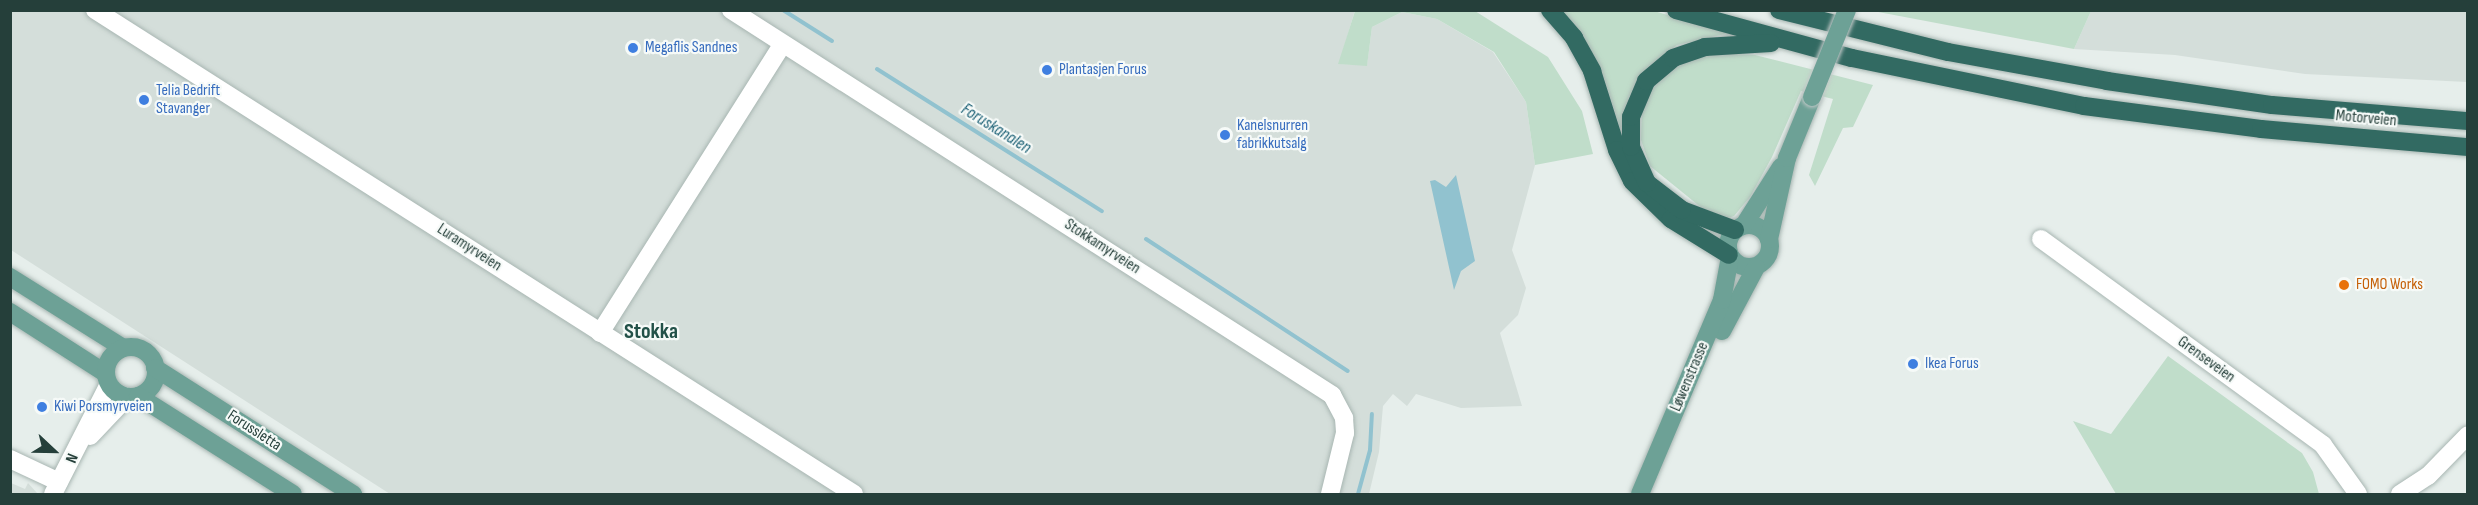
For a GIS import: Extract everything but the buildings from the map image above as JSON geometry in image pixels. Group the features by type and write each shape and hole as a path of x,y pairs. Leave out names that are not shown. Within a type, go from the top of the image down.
{"highway":[{"path":"1550,10 1574,38 1592,71 1613,140 1632,181 1671,219 1730,256"},
{"path":"1676,10 1789,42"},
{"path":"1779,10 2005,64 2194,95 2468,121"},
{"path":"1739,227 1682,210 1647,183 1631,147 1633,109 1654,73 1683,53 1719,46 1789,42"},
{"name":"Motorveien","path":"1789,42 2038,97 2261,129 2468,147"}],"main road":[{"path":"1787,158 1728,242 1730,256 1742,266 1756,267 1769,255 1769,238 1787,158 1847,10"},
{"path":"1739,227 1759,227 1769,238"},
{"name":"Løwenstrasse","path":"1640,495 1722,300 1730,256"},
{"name":"Løwenstrasse","path":"1649,495 1715,344 1756,267"},
{"path":"10,277 123,348 144,350 155,368 152,385 132,396 10,312"},
{"path":"107,379 109,358 123,348"},
{"name":"Forussletta","path":"155,368 353,495"},
{"name":"Forussletta","path":"132,396 293,495"}],"street":[{"name":"Luramyrveien","path":"95,10 845,492"},
{"name":"Stokkamyrveien","path":"731,10 1332,395 1344,418 1345,433 1330,495"},
{"path":"600,333 783,44"},
{"name":"Grenseveien","path":"2042,239 2323,445 2358,495"},
{"path":"10,459 56,488 78,448 107,379"},
{"path":"78,448 132,396"},
{"path":"2400,495 2428,476 2468,435"}],"shaded area":[{"path":"1355,10 1339,64 1367,65 1372,27 1402,12 1437,19 1493,52 1526,102 1535,165 1512,250 1526,288 1518,315 1500,333 1522,406 1461,408 1416,394 1407,406 1393,394 1383,406 1379,452 1369,494 390,494 11,250 10,11"},
{"path":"2091,11 2467,11 2467,82 2305,74 2175,55 2074,49"},
{"path":"11,483 25,489 28,483 38,494 11,494"}],"green space":[{"path":"1355,11 1475,11 1548,57 1582,111 1593,154 1535,165 1526,102 1494,52 1437,19 1402,12 1372,27 1367,66 1338,64"},
{"path":"1560,11 1654,11 1729,33 1677,45 1648,67 1629,97 1625,126 1620,128 1604,78 1584,38"},
{"path":"1873,11 2091,11 2074,49"},
{"path":"1715,53 1755,55 1873,85 1853,127 1843,128 1815,186 1809,175 1833,99 1801,91 1772,157 1750,197 1734,216 1725,219 1708,213 1650,166 1641,140 1642,108 1648,92 1662,77 1683,63"},
{"path":"2168,356 2302,453 2313,472 2319,494 2116,494 2073,421 2111,434"}],"water":[{"path":"1456,175 1475,261 1461,271 1454,290 1430,181 1435,180 1446,187"}],"waterway":[{"name":"Foruskanalen","path":"783,10 832,41"},
{"name":"Foruskanalen","path":"877,69 1102,211"},
{"name":"Foruskanalen","path":"1146,239 1348,371"},
{"name":"Foruskanalen","path":"1358,494 1370,450 1372,414"}],"place":[{"name":"Megaflis Sandnes","path":"633,48"},
{"name":"Plantasjen Forus","path":"1047,70"},
{"name":"Telia Bedrift Stavanger","path":"144,100"},
{"name":"Kanelsnurren fabrikkutsalg","path":"1225,135"},
{"name":"FOMO Works","path":"2344,285"},
{"name":"Ikea Forus","path":"1913,364"},
{"name":"Kiwi Porsmyrveien","path":"42,407"}],"district":[{"name":"Stokka","path":"651,332"}]}
